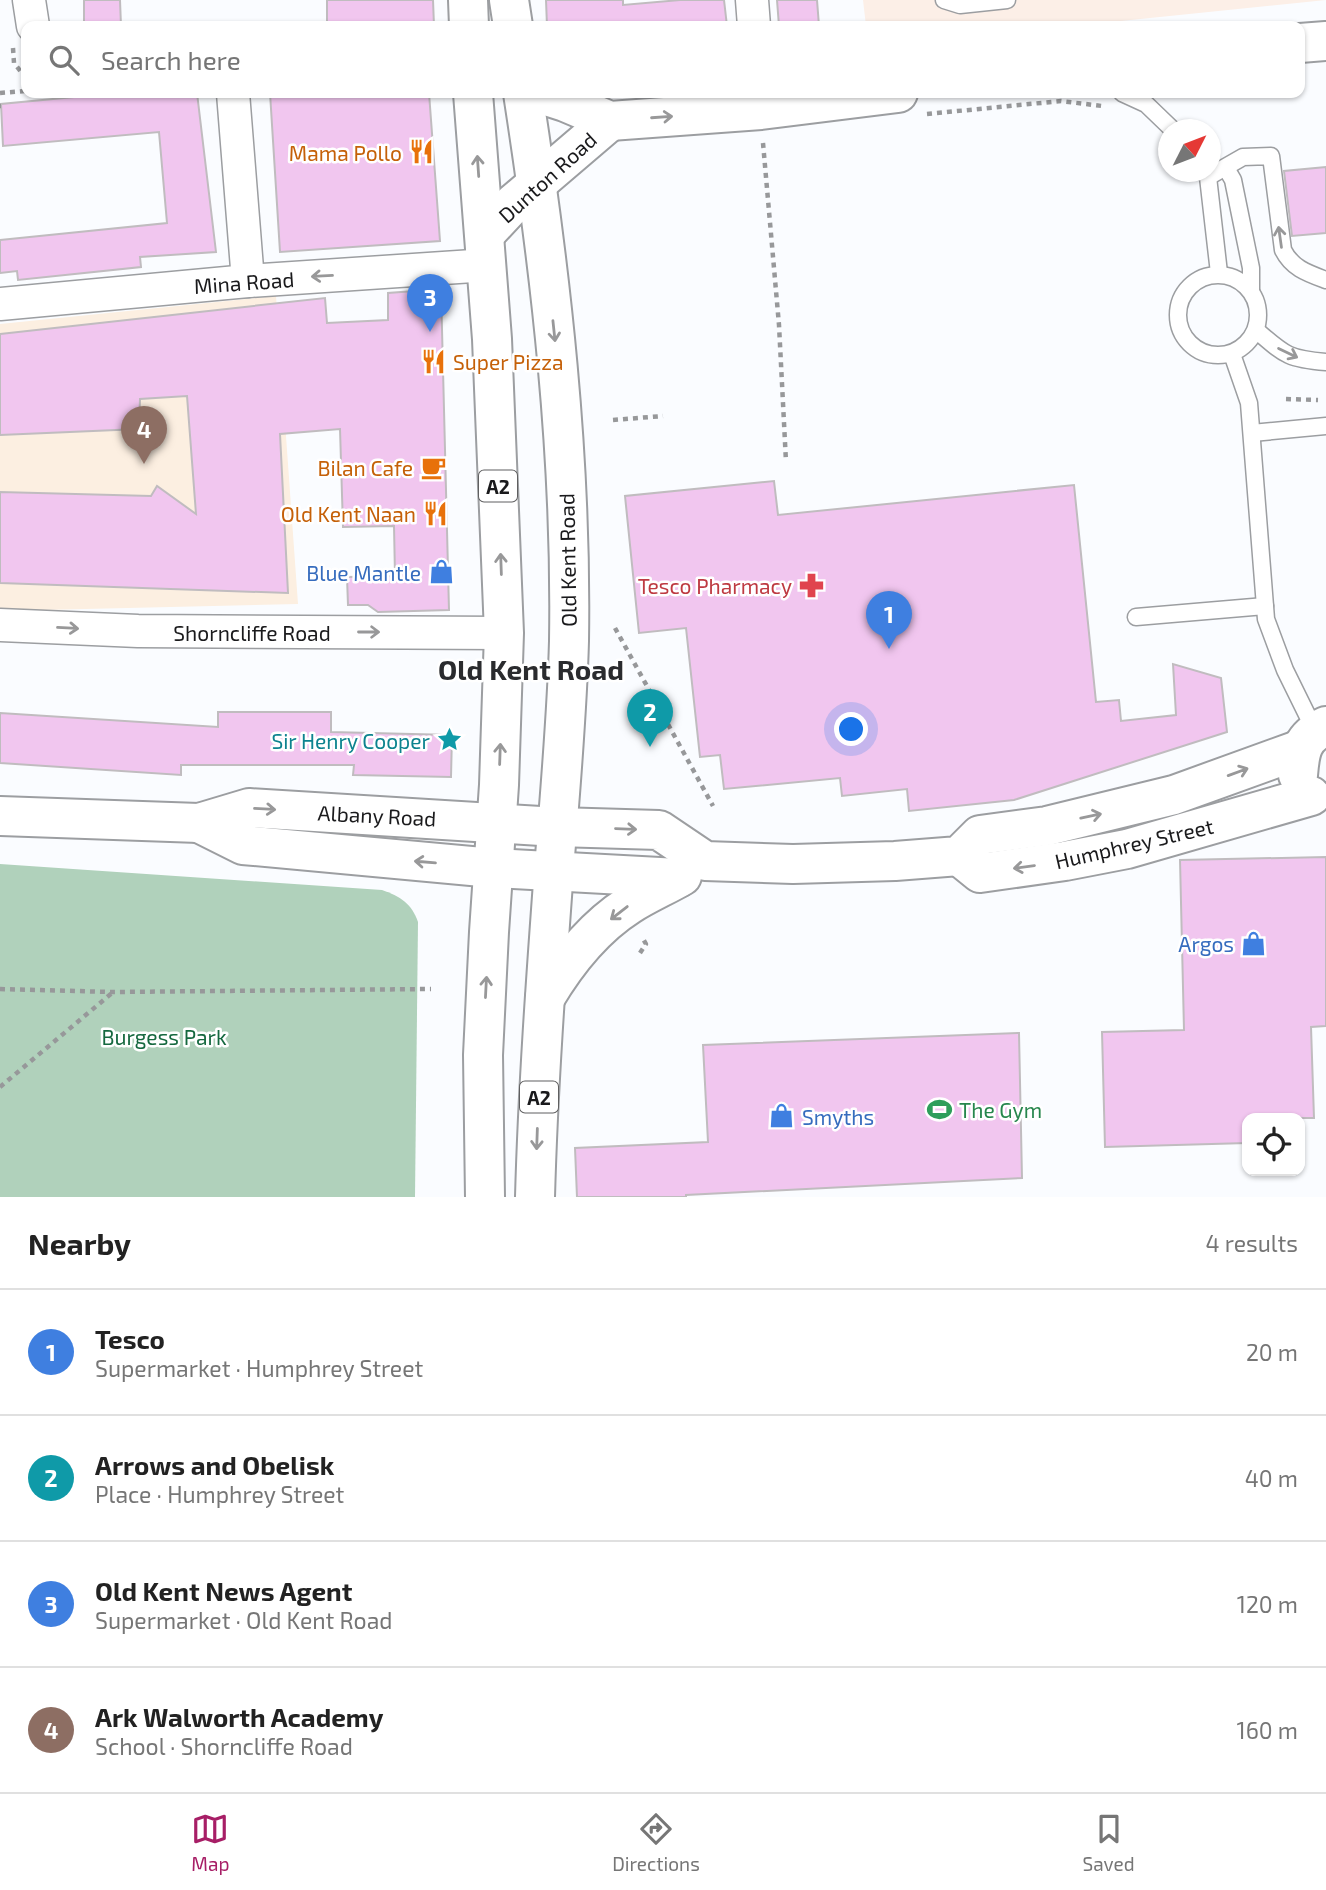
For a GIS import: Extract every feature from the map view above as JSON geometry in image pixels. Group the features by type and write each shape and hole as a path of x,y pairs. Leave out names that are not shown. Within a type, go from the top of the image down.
{"main road":[{"path":"468,0 469,21"},
{"path":"509,0 512,21"},
{"path":"1305,43 1326,41"},
{"name":"A2","path":"473,98 486,249 504,633 497,822 483,1055 485,1197"},
{"name":"Old Kent Road","path":"524,98 548,274 564,423 569,552 569,643 545,998 535,1197"},
{"name":"Dunton Road","path":"553,98 610,121 911,104"},
{"name":"Dunton Road","path":"486,249 535,184 610,121"},
{"path":"1314,735 1298,774 1318,801"},
{"name":"Humphrey Street","path":"1314,735 1174,795 1047,826 980,835 959,856 980,873 1065,862 1318,801"},
{"name":"Albany Road","path":"0,816 199,823 249,808 558,827"},
{"name":"Albany Road","path":"199,823 243,845 493,868"},
{"path":"558,827 659,830 692,869"},
{"path":"493,868 554,872 692,869 959,856"},
{"path":"545,998 564,965 604,925 628,905 692,869"}],"street":[{"path":"29,0 32,21"},
{"path":"752,0 754,21"},
{"path":"233,98 248,281"},
{"name":"Mina Road","path":"0,304 248,281 376,282 486,249"},
{"name":"Shorncliffe Road","path":"0,625 138,631 504,633"}],"lane":[{"path":"944,0 960,5 1007,0"},
{"path":"1133,98 1146,104 1162,119"},
{"path":"1221,170 1243,157 1271,156 1283,250 1288,260 1296,267 1326,280"},
{"path":"1226,168 1233,180 1251,268 1251,290 1257,303 1256,330 1248,342 1232,354 1215,355 1191,345 1182,334 1177,310 1181,296 1189,285 1203,276 1219,273 1238,279 1251,290"},
{"path":"1207,182 1219,273"},
{"path":"1256,330 1285,355 1326,362"},
{"path":"1232,354 1249,403 1266,619 1314,735"},
{"path":"1252,433 1326,426"},
{"path":"1136,617 1265,606"}],"path":[{"path":"0,93 21,91"},
{"path":"911,104 1061,101 1092,103 1110,109"},
{"path":"761,113 779,325 786,462"},
{"path":"1286,399 1326,400"},
{"path":"613,420 663,416"},
{"path":"615,628 713,806"},
{"path":"0,989 113,992 431,989"},
{"path":"0,1087 113,992"}],"shaded area":[{"path":"863,0 1326,0 1121,21 865,21"},
{"path":"276,296 298,604 0,611 0,324"}],"green space":[{"name":"Burgess Park","path":"0,864 382,890 404,902 418,922 415,1197 0,1197"}],"building":[{"path":"84,0 120,0 121,21 84,21"},
{"path":"327,0 433,0 434,21 327,21"},
{"path":"546,0 623,0 623,5 680,0 724,0 726,21 547,21"},
{"path":"777,0 817,0 819,21 779,21"},
{"path":"64,98 198,98 216,252 140,257 141,267 18,280 17,271 0,273 0,240 167,223 159,132 3,146 1,104"},
{"path":"270,98 429,98 440,241 280,252"},
{"path":"1326,167 1326,233 1292,236 1284,171"},
{"path":"441,289 449,610 378,612 368,605 348,605 347,577 395,576 394,526 343,527 340,429 280,434 288,593 0,583 0,492 151,496 157,486 196,514 187,396 140,399 139,429 0,435 0,334 325,298 327,323 388,320 388,293"},
{"path":"774,481 778,515 1074,485 1096,702 1119,700 1121,721 1176,715 1173,664 1221,678 1227,732 1014,800 909,811 907,789 842,796 840,778 724,789 720,755 700,757 686,628 639,633 625,496"},
{"path":"218,712 331,712 331,732 452,735 451,777 353,775 354,765 181,765 181,775 0,763 0,713 218,727"},
{"path":"1326,857 1326,1026 1311,1027 1314,1118 1305,1118 1305,1113 1242,1113 1242,1143 1105,1147 1102,1032 1184,1030 1180,860"},
{"path":"1019,1033 1022,1178 686,1197 577,1197 575,1148 708,1142 703,1045"}],"place":[{"name":"Mama Pollo","path":"422,152"},
{"name":"Old Kent News Agent","path":"430,332"},
{"name":"Super Pizza","path":"433,361"},
{"name":"Ark Walworth Academy","path":"144,464"},
{"name":"Bilan Cafe","path":"433,467"},
{"name":"Old Kent Naan","path":"436,513"},
{"name":"Blue Mantle","path":"441,572"},
{"name":"Tesco Pharmacy","path":"812,585"},
{"name":"Tesco","path":"889,649"},
{"name":"Sir Henry Cooper","path":"450,740"},
{"name":"Arrows and Obelisk","path":"650,747"},
{"name":"Argos","path":"1254,943"},
{"name":"The Gym","path":"939,1109"},
{"name":"Smyths","path":"782,1116"}],"district":[{"name":"Old Kent Road","path":"531,669"}]}
